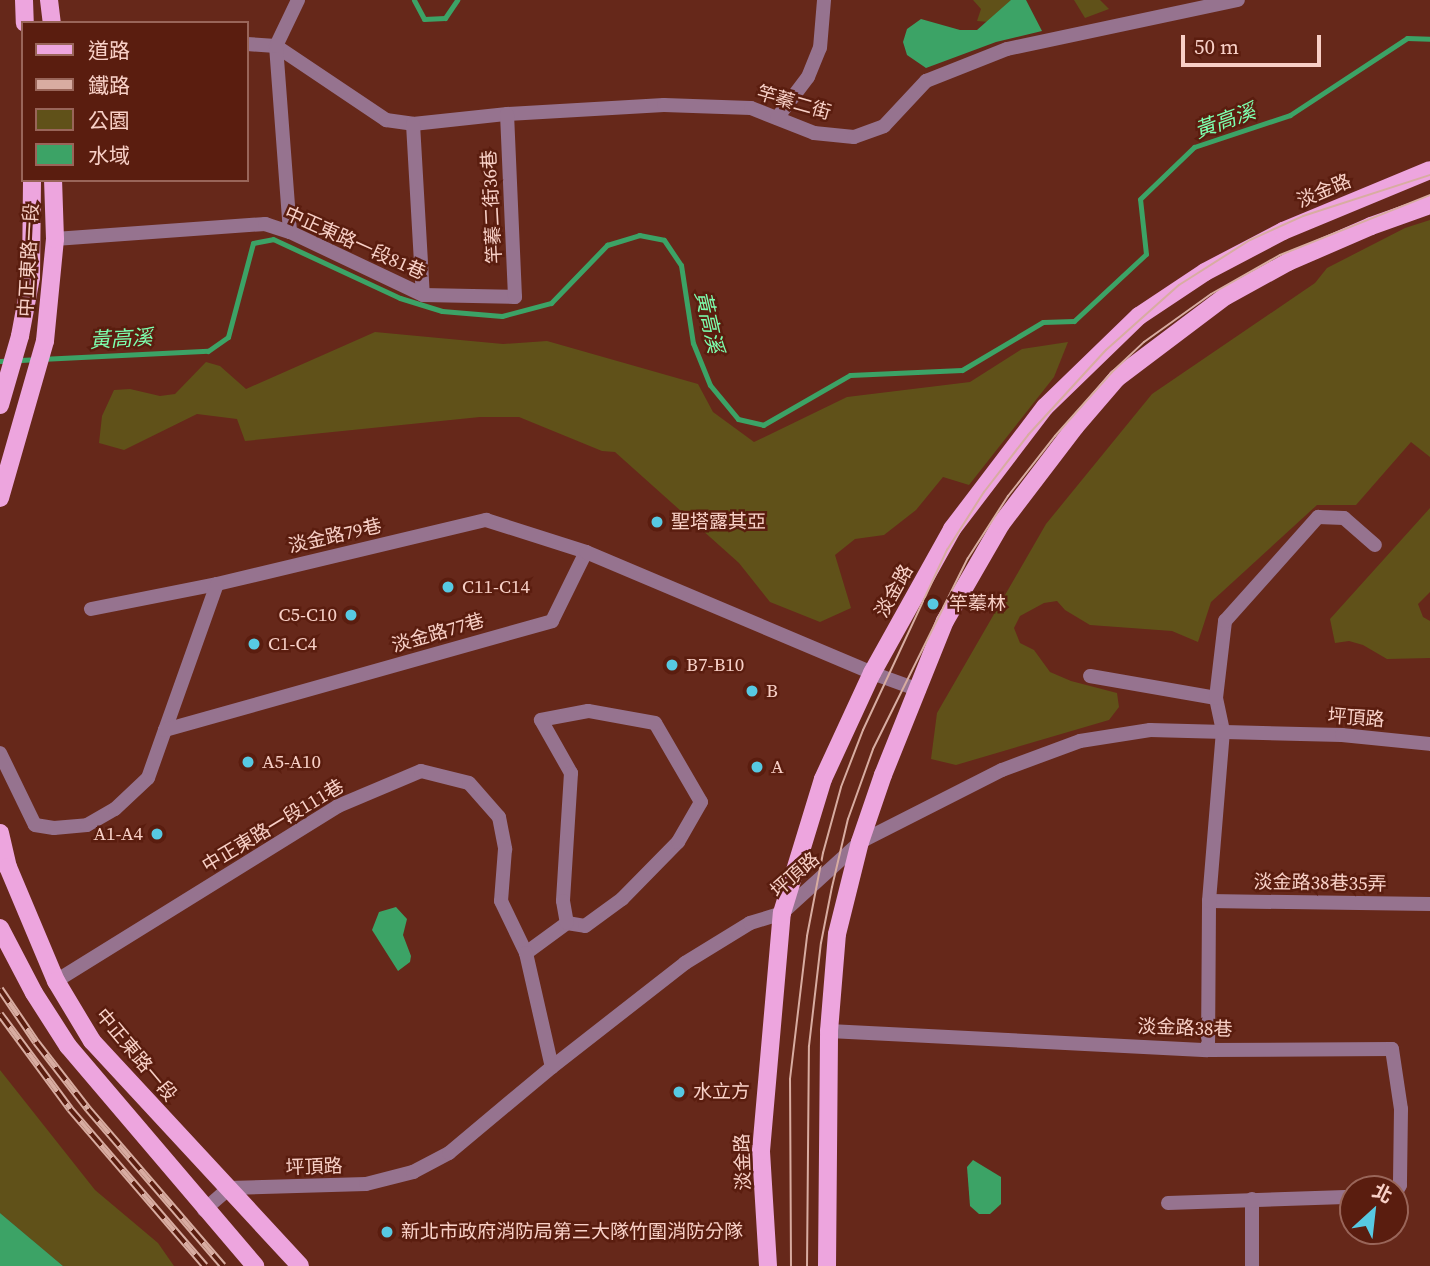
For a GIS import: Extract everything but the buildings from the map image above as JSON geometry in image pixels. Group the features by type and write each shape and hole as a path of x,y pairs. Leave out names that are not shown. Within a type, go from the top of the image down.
{"main road":[{"path":"24,0 25,21"},
{"path":"49,0 52,21"},
{"name":"淡金路","path":"768,1266 761,1151 782,914 823,779 872,673 952,529 1045,407 1139,316 1205,272 1283,231 1430,170"},
{"name":"中正東路一段","path":"0,404 20,336 31,277 32,182"},
{"name":"中正東路一段","path":"0,498 45,341 55,239 53,182"},
{"path":"827,1266 829,1031 837,934 860,842 883,775 945,621 1001,524 1075,426 1117,378 1226,296 1288,262 1371,226 1430,205"},
{"name":"中正東路一段","path":"0,833 8,867 55,981 92,1041 300,1266"},
{"path":"0,928 34,993 68,1046 255,1266"}],"street":[{"path":"290,232 276,46 298,0"},
{"path":"777,118 808,77 820,48 824,0"},
{"name":"竿蓁二街","path":"248,44 276,46 386,120 413,124 507,114 664,105 751,108 814,133 854,137 884,126 926,81 1007,49 1238,0"},
{"name":"竿蓁二街36巷","path":"507,114 515,297"},
{"path":"413,124 424,295"},
{"name":"中正東路一段81巷","path":"55,239 265,224 290,232 424,295 515,297"},
{"path":"1208,1050 1209,901 1223,731 1216,698 1225,621 1318,517 1344,518 1375,545"},
{"name":"淡金路79巷","path":"91,609 217,583 486,520 586,552"},
{"path":"586,552 872,673 919,690"},
{"name":"淡金路77巷","path":"165,730 552,621 586,552"},
{"path":"0,753 35,825 54,828 87,825 115,809 148,778 217,583"},
{"path":"1090,676 1216,698"},
{"path":"526,953 567,923 585,926 622,899 678,842 701,802 655,723 588,711 541,720 571,773 563,901 567,923"},
{"name":"坪頂路","path":"229,1188 366,1184 413,1172 449,1153 552,1067 685,963 750,923 782,914 860,842 1002,770 1080,741 1150,730 1342,735 1430,744"},
{"name":"中正東路一段111巷","path":"55,981 338,806 421,771 469,783 499,817 505,849 501,901 526,953 552,1067"},
{"name":"淡金路38巷35弄","path":"1209,901 1430,904"},
{"name":"淡金路38巷","path":"829,1031 1208,1050 1392,1049 1407,1109 1401,1175"},
{"path":"205,1210 229,1188"},
{"path":"1168,1203 1339,1197"},
{"path":"1252,1199 1252,1266"}],"green space":[{"path":"973,0 1015,0 989,22 977,21 981,9"},
{"path":"1074,0 1100,0 1109,9 1085,18"},
{"path":"1430,220 1430,457 1411,442 1356,505 1317,505 1211,602 1198,642 1172,631 1090,625 1065,610 1057,601 1044,603 1020,616 1014,628 1020,643 1034,650 1050,672 1071,681 1117,693 1119,707 1109,720 956,765 931,759 937,713 1046,524 1152,394 1315,283 1327,268 1405,228"},
{"path":"375,332 503,344 547,341 698,384 713,412 754,442 847,397 970,382 1022,349 1068,342 1054,377 969,485 943,477 916,510 884,535 855,539 835,555 851,608 820,622 770,602 739,563 615,452 602,451 519,417 480,417 245,441 237,419 197,414 124,450 99,443 102,416 114,390 130,389 160,396 175,394 206,362 220,366 246,389"},
{"path":"1430,508 1430,592 1418,604 1423,617 1430,621 1430,658 1387,659 1363,645 1349,641 1335,643 1330,619"},
{"path":"0,1070 95,1190 158,1243 174,1266 63,1266 0,1213"}],"water":[{"path":"1011,0 1026,0 1042,31 996,42 926,68 907,55 903,42 907,29 921,19 960,30 977,30"},
{"path":"396,907 407,919 403,935 411,956 410,962 398,971 372,930 379,912"},
{"path":"973,1160 1001,1177 1001,1204 990,1214 979,1214 970,1206 967,1167"},
{"path":"0,1213 63,1266 0,1266"}],"waterway":[{"path":"414,0 424,19 445,18 457,0"},
{"name":"黃高溪","path":"0,361 208,351 228,337 253,243 273,239 400,298 442,311 502,316 551,303 607,245 639,235 664,240 681,265 693,343 710,385 738,419 763,425 850,375 962,370 1043,322 1074,321 1146,254 1140,199 1194,147 1290,115 1407,38 1430,39"}],"tram line":[{"path":"791,1266 790,1079 807,936 823,853 841,787 863,730 947,550 984,492 1028,435 1106,350 1179,285 1250,240 1303,216 1430,175"},
{"path":"807,1266 809,1046 821,943 832,887 848,819 873,749 968,558 1008,496 1055,436 1112,372 1144,342 1211,294 1280,255 1430,195"}],"railway":[{"path":"0,989 36,1042 88,1109 223,1266"},
{"path":"0,1014 70,1109 205,1266"}],"place":[{"name":"聖塔露其亞","path":"657,522"},
{"name":"C11-C14","path":"448,587"},
{"name":"竿蓁林","path":"933,604"},
{"name":"C5-C10","path":"351,615"},
{"name":"C1-C4","path":"254,644"},
{"name":"B7-B10","path":"672,665"},
{"name":"B","path":"752,691"},
{"name":"A5-A10","path":"248,762"},
{"name":"A","path":"757,767"},
{"name":"A1-A4","path":"157,834"},
{"name":"水立方","path":"679,1092"},
{"name":"新北市政府消防局第三大隊竹圍消防分隊","path":"387,1232"}]}
